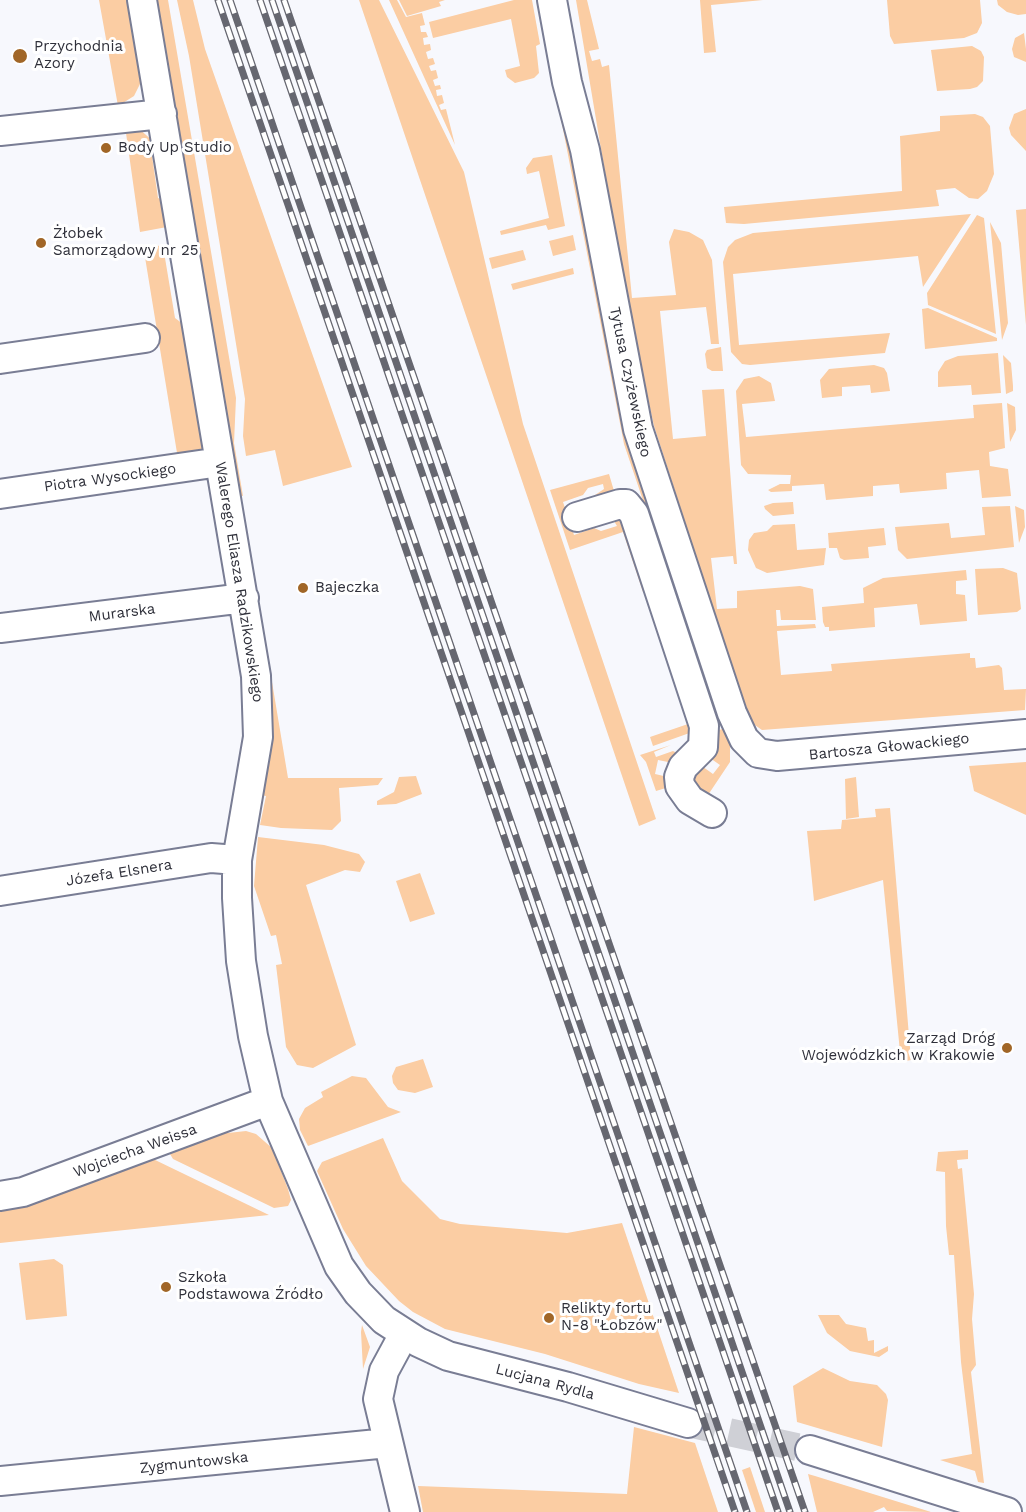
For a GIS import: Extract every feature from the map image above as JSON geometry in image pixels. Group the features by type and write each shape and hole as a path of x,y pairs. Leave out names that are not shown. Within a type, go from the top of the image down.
{"street":[{"name":"Walerego Eliasza Radzikowskiego","path":"142,0 256,676 259,720 237,860 240,951 253,1036 268,1101 339,1266 372,1307 404,1334"},
{"name":"Tytusa Czyżewskiego","path":"552,0 567,82 585,150 638,429 732,713 744,739 753,750"},
{"path":"0,130 162,114"},
{"path":"0,360 145,338"},
{"name":"Piotra Wysockiego","path":"0,494 220,462"},
{"path":"577,517 620,504 626,504 631,509 704,726 703,747 683,767 679,777 680,786 690,800 712,813"},
{"name":"Murarska","path":"0,628 243,598"},
{"name":"Bartosza Głowackiego","path":"753,750 777,756 802,756 1026,734"},
{"name":"Józefa Elsnera","path":"0,891 211,858 237,860"},
{"name":"Wojciecha Weissa","path":"0,1196 23,1192 268,1101"},
{"path":"404,1334 391,1355 380,1384 378,1399 405,1512"},
{"name":"Lucjana Rydla","path":"404,1334 448,1356 568,1387 688,1423"},
{"name":"Zygmuntowska","path":"0,1481 388,1443"},
{"path":"810,1450 1007,1512"}],"shaded area":[{"path":"99,0 130,0 142,80 134,96 118,106"},
{"path":"153,0 168,0 236,398 234,443 243,496 237,495"},
{"path":"177,0 193,0 205,49 352,467 283,486 275,450 246,456 243,436 245,399 189,56"},
{"path":"359,0 379,0 464,172 523,424 656,819 639,826"},
{"path":"389,0 397,0 406,17 422,13 425,25 420,26 421,32 426,32 428,37 423,38 424,45 430,44 431,50 426,52 428,59 433,58 435,64 429,66 431,71 436,70 438,78 433,80 435,86 440,85 441,89 436,90 437,96 442,95 444,103 439,105 441,110 446,109 455,145"},
{"path":"399,0 445,0 439,2 441,6 407,16"},
{"path":"514,0 532,0 540,44 536,46 539,73 534,78 515,83 507,77 505,70 520,66 511,19 433,38 429,22"},
{"path":"576,0 587,0 599,49 589,51 592,61 600,59 602,67 609,65 632,298 676,295 669,242 674,229 689,232 703,240 712,260 719,344 711,344 706,307 660,311 673,439 706,436 702,390 724,389 737,564 734,564 733,556 711,558 717,609 737,608 737,591 800,586 813,589 816,620 781,620 780,610 776,610 777,626 815,624 816,628 777,631 781,675 832,671 831,664 970,653 970,658 975,658 976,668 999,665 1002,668 1004,690 1026,689 1025,710 762,730 749,721 654,426 626,298"},
{"path":"700,0 763,0 711,5 716,52 704,53"},
{"path":"887,0 980,0 982,23 977,33 964,38 894,44 890,36"},
{"path":"997,0 1026,0 1026,14 1018,15 1007,12 998,5"},
{"path":"1024,33 1026,62 1014,57 1012,49 1015,38"},
{"path":"972,46 981,51 984,57 983,81 977,87 970,89 937,91 931,50"},
{"path":"556,93 721,718 717,720 624,444"},
{"path":"1026,109 1026,151 1011,135 1009,128 1014,114"},
{"path":"975,114 983,117 990,126 994,174 987,191 978,199 969,198 955,188 936,190 939,206 744,224 726,223 724,207 902,191 900,136 940,131 940,116"},
{"path":"125,126 137,127 154,142 157,153 152,156 158,198 163,200 167,227 140,232"},
{"path":"552,155 565,226 548,230 546,225 501,235 500,231 549,218 539,171 527,174 526,168 533,158"},
{"path":"1026,209 1026,325 1016,210"},
{"path":"971,214 923,287 918,256 733,274 739,345 890,333 885,353 750,365 742,364 731,352 723,262 728,247 735,240 753,233"},
{"path":"977,215 984,218 996,334 928,305 927,293"},
{"path":"990,222 1001,243 1008,323 1002,340"},
{"path":"573,235 576,250 553,256 549,241"},
{"path":"143,245 163,246 175,318 187,327 204,447 197,455 178,459"},
{"path":"523,250 526,260 492,269 489,258"},
{"path":"573,268 574,274 513,290 511,284"},
{"path":"928,308 997,338 997,341 925,349 922,309"},
{"path":"721,347 723,371 712,371 707,368 705,354 707,350"},
{"path":"998,353 1001,393 972,395 971,385 938,387 938,372 945,361 958,356"},
{"path":"1003,355 1011,363 1013,386 1013,391 1006,394"},
{"path":"874,365 884,368 890,391 871,393 870,385 842,387 842,396 822,398 820,380 829,369"},
{"path":"759,376 771,383 775,401 742,404 746,437 974,418 973,405 1002,403 1005,448 989,452 990,466 1008,469 1011,496 982,498 979,470 946,473 947,489 900,493 899,484 873,486 873,496 826,500 824,484 792,486 792,491 771,492 768,490 780,484 790,484 791,475 748,474 741,465 736,391 744,379"},
{"path":"1007,403 1015,407 1016,430 1010,442"},
{"path":"609,474 614,491 589,499 604,489 603,484 588,488 583,495 563,502 574,535 594,528 601,531 617,526 614,521 605,520 625,518 649,589 643,592 623,532 570,550 550,490"},
{"path":"793,502 794,514 773,516 764,506 773,503"},
{"path":"1010,506 1014,547 907,559 898,550 895,527 949,523 951,538 985,535 982,507"},
{"path":"1015,506 1024,510 1025,527 1019,543"},
{"path":"795,524 797,550 826,548 824,565 767,573 756,568 748,550 749,540 754,533 767,531 773,525"},
{"path":"884,528 886,545 868,547 869,558 844,560 840,558 837,548 829,548 828,533"},
{"path":"1003,568 1017,573 1021,609 1017,612 978,615 975,569"},
{"path":"966,570 967,580 956,581 956,594 965,595 967,621 920,625 917,604 874,608 875,627 829,631 829,627 825,627 823,622 822,607 864,603 863,588 883,578"},
{"path":"268,658 288,778 383,778 378,785 339,788 341,821 332,830 260,825 266,796 261,795"},
{"path":"674,661 698,730 653,746 650,737 688,724 667,663"},
{"path":"725,728 730,743 730,762 708,795 688,782 699,764 713,774 720,765 707,756 711,733"},
{"path":"671,745 654,752 656,757 673,751 681,755 673,763 658,760 655,774 668,777 669,787 656,791 646,762 640,755"},
{"path":"1026,762 1026,815 974,791 969,766"},
{"path":"416,776 422,794 396,804 377,805 377,801 394,792 399,777"},
{"path":"856,777 859,817 846,819 845,779"},
{"path":"890,808 911,1060 901,1062 883,880 814,901 807,831 841,829 842,820 876,817 875,809"},
{"path":"258,837 324,845 359,854 365,862 360,872 345,870 306,885 356,1045 313,1068 297,1065 286,1047 276,965 282,964 276,935 271,936 254,886"},
{"path":"420,873 435,914 410,922 396,881"},
{"path":"423,1059 433,1087 415,1093 398,1090 393,1083 392,1076 396,1067"},
{"path":"352,1076 366,1078 388,1107 401,1112 308,1146 300,1130 299,1119 305,1108 323,1097 321,1092"},
{"path":"226,1128 228,1133 246,1131 256,1134 272,1148 288,1189 291,1200 288,1206 274,1208 173,1159 170,1154 170,1149"},
{"path":"383,1138 402,1181 440,1219 460,1224 567,1233 622,1223 679,1393 639,1384 545,1354 445,1329 413,1312 399,1301 366,1266 343,1229 317,1171 322,1162"},
{"path":"968,1150 968,1159 957,1160 958,1169 962,1168 974,1294 972,1319 976,1365 971,1372 984,1483 978,1482 975,1471 940,1460 972,1454 961,1362 954,1255 949,1255 946,1226 945,1172 936,1171 938,1152"},
{"path":"151,1158 269,1215 0,1243 0,1206"},
{"path":"54,1259 63,1265 67,1316 26,1320 19,1263"},
{"path":"818,1315 839,1315 846,1324 866,1328 868,1341 874,1340 874,1353 888,1346 888,1351 879,1357 850,1351 827,1333"},
{"path":"362,1325 370,1347 363,1369 361,1332"},
{"path":"823,1368 850,1381 877,1385 886,1394 888,1400 882,1447 797,1422 793,1386"},
{"path":"634,1427 695,1443 718,1512 423,1512 418,1486 627,1494"},
{"path":"750,1467 765,1512 756,1512 742,1470"},
{"path":"808,1474 931,1512 887,1511 884,1507 873,1512 817,1512"}],"tunnel":[{"path":"688,1423 810,1450"}],"railway":[{"path":"218,0 735,1512"},
{"path":"230,0 747,1512"},
{"path":"260,0 778,1512"},
{"path":"272,0 790,1512"},
{"path":"284,0 805,1512"}],"place":[{"name":"Przychodnia Azory","path":"20,56"},
{"name":"Body Up Studio","path":"106,148"},
{"name":"Żłobek Samorządowy nr 25","path":"41,243"},
{"name":"Bajeczka","path":"303,588"},
{"name":"Zarząd Dróg Wojewódzkich w Krakowie","path":"1007,1048"},
{"name":"Szkoła Podstawowa Źródło","path":"166,1287"},
{"name":"Relikty fortu N-8 \"Łobzów\"","path":"549,1318"}]}
